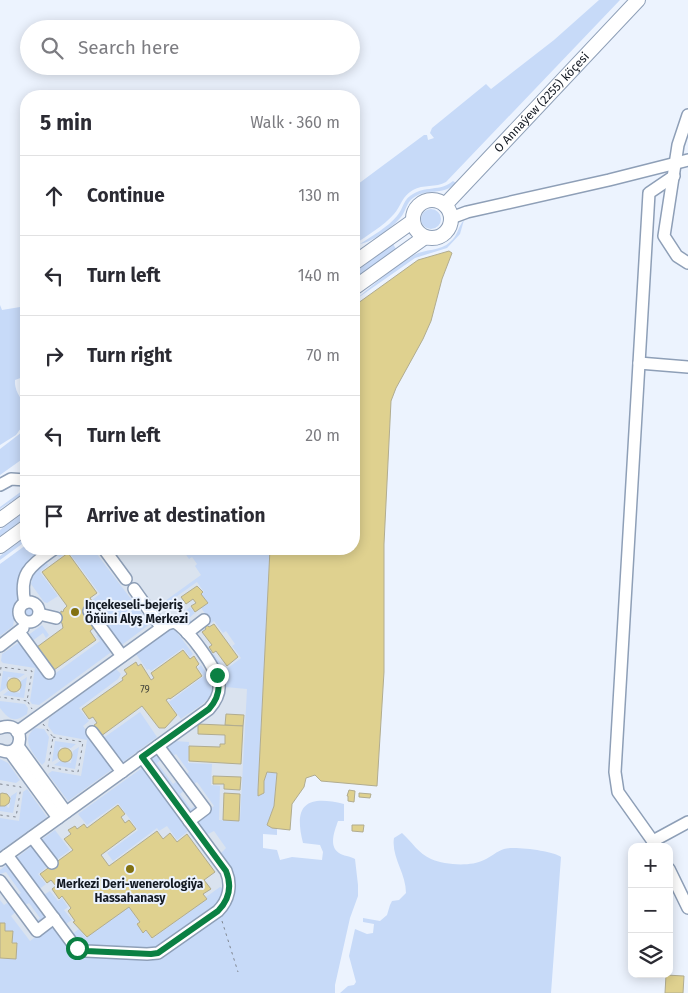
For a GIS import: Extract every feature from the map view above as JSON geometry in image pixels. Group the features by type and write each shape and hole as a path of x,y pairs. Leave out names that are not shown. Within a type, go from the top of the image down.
{"main road":[{"name":"O Annaýew (2255) köçesi","path":"448,211 638,0"},
{"path":"433,200 448,211 448,230 438,237 425,236 417,230 413,221 415,211 422,203 433,200"},
{"path":"360,259 413,221"},
{"path":"360,284 425,236"},
{"path":"0,520 20,505"},
{"path":"0,546 20,531"}],"street":[{"path":"688,115 678,145 664,236 677,256 688,263"},
{"path":"448,211 467,212 688,160"},
{"path":"654,843 618,792 615,772 649,193 674,176"},
{"path":"639,363 688,367"},
{"path":"0,486 10,479 20,480"},
{"path":"25,603 23,589 27,571 45,555"},
{"path":"108,555 126,579"},
{"path":"134,589 161,627"},
{"path":"30,602 36,605 39,614 33,622 26,622 21,618 19,612 21,606 30,602"},
{"path":"89,611 122,656"},
{"path":"39,614 56,618"},
{"path":"187,633 204,620"},
{"path":"0,646 19,632 26,622"},
{"path":"17,732 161,627 174,622 180,624 217,675 219,682 218,697 209,709 142,757 62,815 4,858 73,944 80,950 151,954 161,952 218,911 225,903 228,895 229,884 227,875 142,757"},
{"path":"19,632 49,673"},
{"path":"1,726 10,727 17,732 20,737 9,750 62,815"},
{"path":"92,732 122,772"},
{"path":"158,746 204,809 189,821"},
{"path":"656,843 688,822"},
{"path":"32,837 52,863"},
{"path":"673,877 688,908"},
{"path":"0,881 36,931 54,918"}],"path":[{"path":"0,676 1,666 32,671 27,701 34,711"},
{"path":"0,697 27,701"},
{"path":"41,721 53,737 83,742 78,772 48,767 53,737"},
{"path":"0,784 21,787 16,817 0,815"},
{"path":"218,911 238,972"}],"shaded area":[{"path":"599,0 620,0 446,182 417,188 409,192 390,218 360,241 360,183 424,135 427,135 428,140 434,138 430,133 432,128 486,84 491,89 554,40"},
{"path":"453,181 456,183 445,190 424,193 413,198 401,217 392,226 382,234 360,244 393,220 410,196"},
{"path":"431,209 438,212 441,219 438,226 431,229 424,226 421,219 424,212"},
{"path":"464,220 460,234 447,248 415,258 360,296 414,255 446,245 453,240"},
{"path":"393,244 396,249 360,276 360,269"},
{"path":"0,305 2,310 20,307 20,378 15,380 15,387 20,396 20,429 16,435 0,445"},
{"path":"20,434 20,461 0,475 0,449"},
{"path":"20,492 20,496 0,509 0,507"},
{"path":"20,515 20,521 0,536 0,530"},
{"path":"20,541 20,545 0,560 0,556"},
{"path":"20,549 20,555 39,555 23,568 13,626 0,636 0,564"},
{"path":"23,555 266,555 244,983 0,969 0,571"},
{"path":"71,555 98,555 150,624 119,647 91,608 96,605 92,600 100,594"},
{"path":"186,555 270,555 258,796 264,793 264,781 267,772 277,773 274,806 267,825 277,828 277,835 263,834 263,848 277,850 280,860 292,857 322,860 323,852 320,845 303,843 300,830 302,811 312,802 331,801 344,804 344,821 338,821 333,842 339,853 355,859 358,896 350,918 335,985 335,993 0,993 0,959 16,959 17,943 12,942 13,931 5,931 5,923 0,923 0,900 4,905 10,901 17,911 11,916 30,941 52,925 69,946 147,959 228,907 219,855 226,848 214,831 206,835 196,823 197,819 214,806 197,782 192,785 185,775 189,772 176,754 171,757 165,747 175,741 189,742 188,763 212,764 211,785 220,786 219,820 240,821 247,689 225,687 222,674 210,657 214,654 225,670 241,658 232,646 235,644 226,631 223,633 214,621 210,624 208,622 210,620 201,608 208,603 201,594 204,592 197,582 156,611 154,609 201,575 192,557 189,559"},
{"path":"47,563 48,565 40,572 58,596 47,603 44,602 31,584 33,574"},
{"path":"29,606 35,612 29,618 23,612"},
{"path":"190,607 195,613 189,618 193,624 189,627 181,615"},
{"path":"42,625 49,635 46,638 43,633 31,642 27,636"},
{"path":"172,629 176,631 193,654 190,657 183,648 151,671 147,670 136,654"},
{"path":"101,632 114,650 39,705 32,704 30,701 35,668 3,663 1,661 2,654 21,641 49,678 100,641 96,636"},
{"path":"201,665 211,684 209,697 181,719 169,702 204,676 198,668"},
{"path":"116,669 121,674 118,679 79,708 89,721 83,726 114,768 68,801 48,774 52,771 81,776 87,740 54,734 48,726 49,718"},
{"path":"3,671 25,674 19,678 8,677 6,688 0,692"},
{"path":"27,677 24,698 3,695 8,691 20,693 21,681"},
{"path":"0,701 25,704 28,708 27,714 19,719 9,718 0,708"},
{"path":"140,712 157,737 120,764 102,739"},
{"path":"35,728 44,729 49,737 45,762 42,765 28,742 28,737"},
{"path":"55,741 76,744 71,748 60,747 58,758 52,762"},
{"path":"79,747 75,769 54,765 60,761 71,763 73,751"},
{"path":"155,754 162,759 157,763 173,784 179,780 186,789 180,794 191,809 195,806 198,807 190,816 177,797 179,796 171,785 168,786 150,759"},
{"path":"0,759 8,763 20,780 16,783 0,780"},
{"path":"142,768 188,831 177,840 167,826 159,831 157,828 113,861 107,853 138,830 118,803 87,825 78,814"},
{"path":"27,789 47,817 0,851 0,818 19,821 23,792"},
{"path":"17,792 13,813 0,811 0,797 8,798 7,807 9,808 11,796"},
{"path":"55,830 70,850 56,860 41,840"},
{"path":"402,833 426,857 450,864 472,864 509,848 542,851 561,857 551,993 340,993 356,982 349,956 355,929 367,934 373,933 374,924 363,922 363,918 380,921 387,915 392,901 399,900 406,893 394,845 394,838"},
{"path":"32,846 47,867 38,874 46,884 38,890 15,859"},
{"path":"9,863 49,917 38,925 36,921 40,918 29,903 23,906 16,896 21,893 6,872 0,874 0,870"},
{"path":"220,887 224,889 218,905 157,950 84,947 71,935 79,929 86,938 129,907 139,922 136,924 143,933 146,931 152,939 207,899 206,897"},
{"path":"50,891 58,901 62,898 68,907 64,910 72,920 64,925 42,896"}],"building":[{"path":"449,251 452,253 442,279 431,321 391,401 384,544 384,672 377,786 321,781 315,775 306,778 304,787 292,804 290,830 272,828 267,825 274,806 277,773 267,772 264,781 264,793 258,796 270,555 360,555 360,302 418,260"},
{"name":"Inçekeseli-bejeriş Öňüni Alyş Merkezi","path":"65,555 69,555 97,593 90,598 95,605 86,611 97,625 90,631 96,640 54,670 37,647 63,628 60,622 61,611 63,612 67,606 42,572"},
{"path":"197,586 203,592 201,594 208,603 195,612 191,606 196,603 193,599 186,604 181,597"},
{"path":"214,624 238,657 227,666 216,651 213,653 209,647 212,645 202,632 206,629 204,626 207,625 209,627"},
{"path":"183,650 190,659 194,656 199,664 196,667 202,676 166,700 177,715 165,728 159,728 142,706 101,736 94,725 97,723 93,717 89,719 82,709 123,680 122,678 127,674 124,670 136,662 138,666 141,664 151,680 154,678 151,673"},
{"path":"14,678 19,680 21,685 19,690 14,692 9,690 7,685 9,680"},
{"path":"226,714 244,715 243,726 225,725"},
{"path":"198,724 243,726 241,764 189,761 189,746 220,747 220,744 225,744 225,735 198,734"},
{"path":"65,748 70,750 72,755 70,760 65,762 60,760 58,755 60,750"},
{"path":"213,776 241,777 240,790 224,789 224,784 213,784"},
{"path":"349,790 355,791 354,802 348,801"},
{"path":"224,793 240,794 239,821 223,820"},
{"path":"359,793 371,794 370,798 359,797"},
{"path":"0,794 7,794 10,798 9,803 5,806 0,806"},
{"name":"Merkezi Deri-wenerologiýa Hassahanasy","path":"118,805 125,814 121,817 125,823 129,820 136,829 101,855 109,866 157,831 163,839 170,833 177,842 187,834 215,872 204,880 211,889 203,894 207,899 152,938 146,930 143,933 137,924 140,922 129,907 87,937 73,922 75,921 68,911 71,908 62,896 59,899 52,889 56,886 51,880 47,883 40,874 73,850 64,839 71,834 68,830 75,826 77,829 84,824 87,828"},
{"path":"352,825 364,825 363,832 352,831"},
{"path":"0,923 5,923 5,931 13,931 12,943 17,943 16,959 0,958"},
{"path":"673,975 684,976 683,993 665,993 666,978 673,978"}],"place":[{"name":"Inçekeseli-bejeriş Öňüni Alyş Merkezi","path":"75,612"},
{"name":"Merkezi Deri-wenerologiýa Hassahanasy","path":"130,869"}],"route":[{"path":"77,948 86,951 158,953 218,911 225,903 229,884 226,871 142,757 214,704 219,690 217,675"}]}
